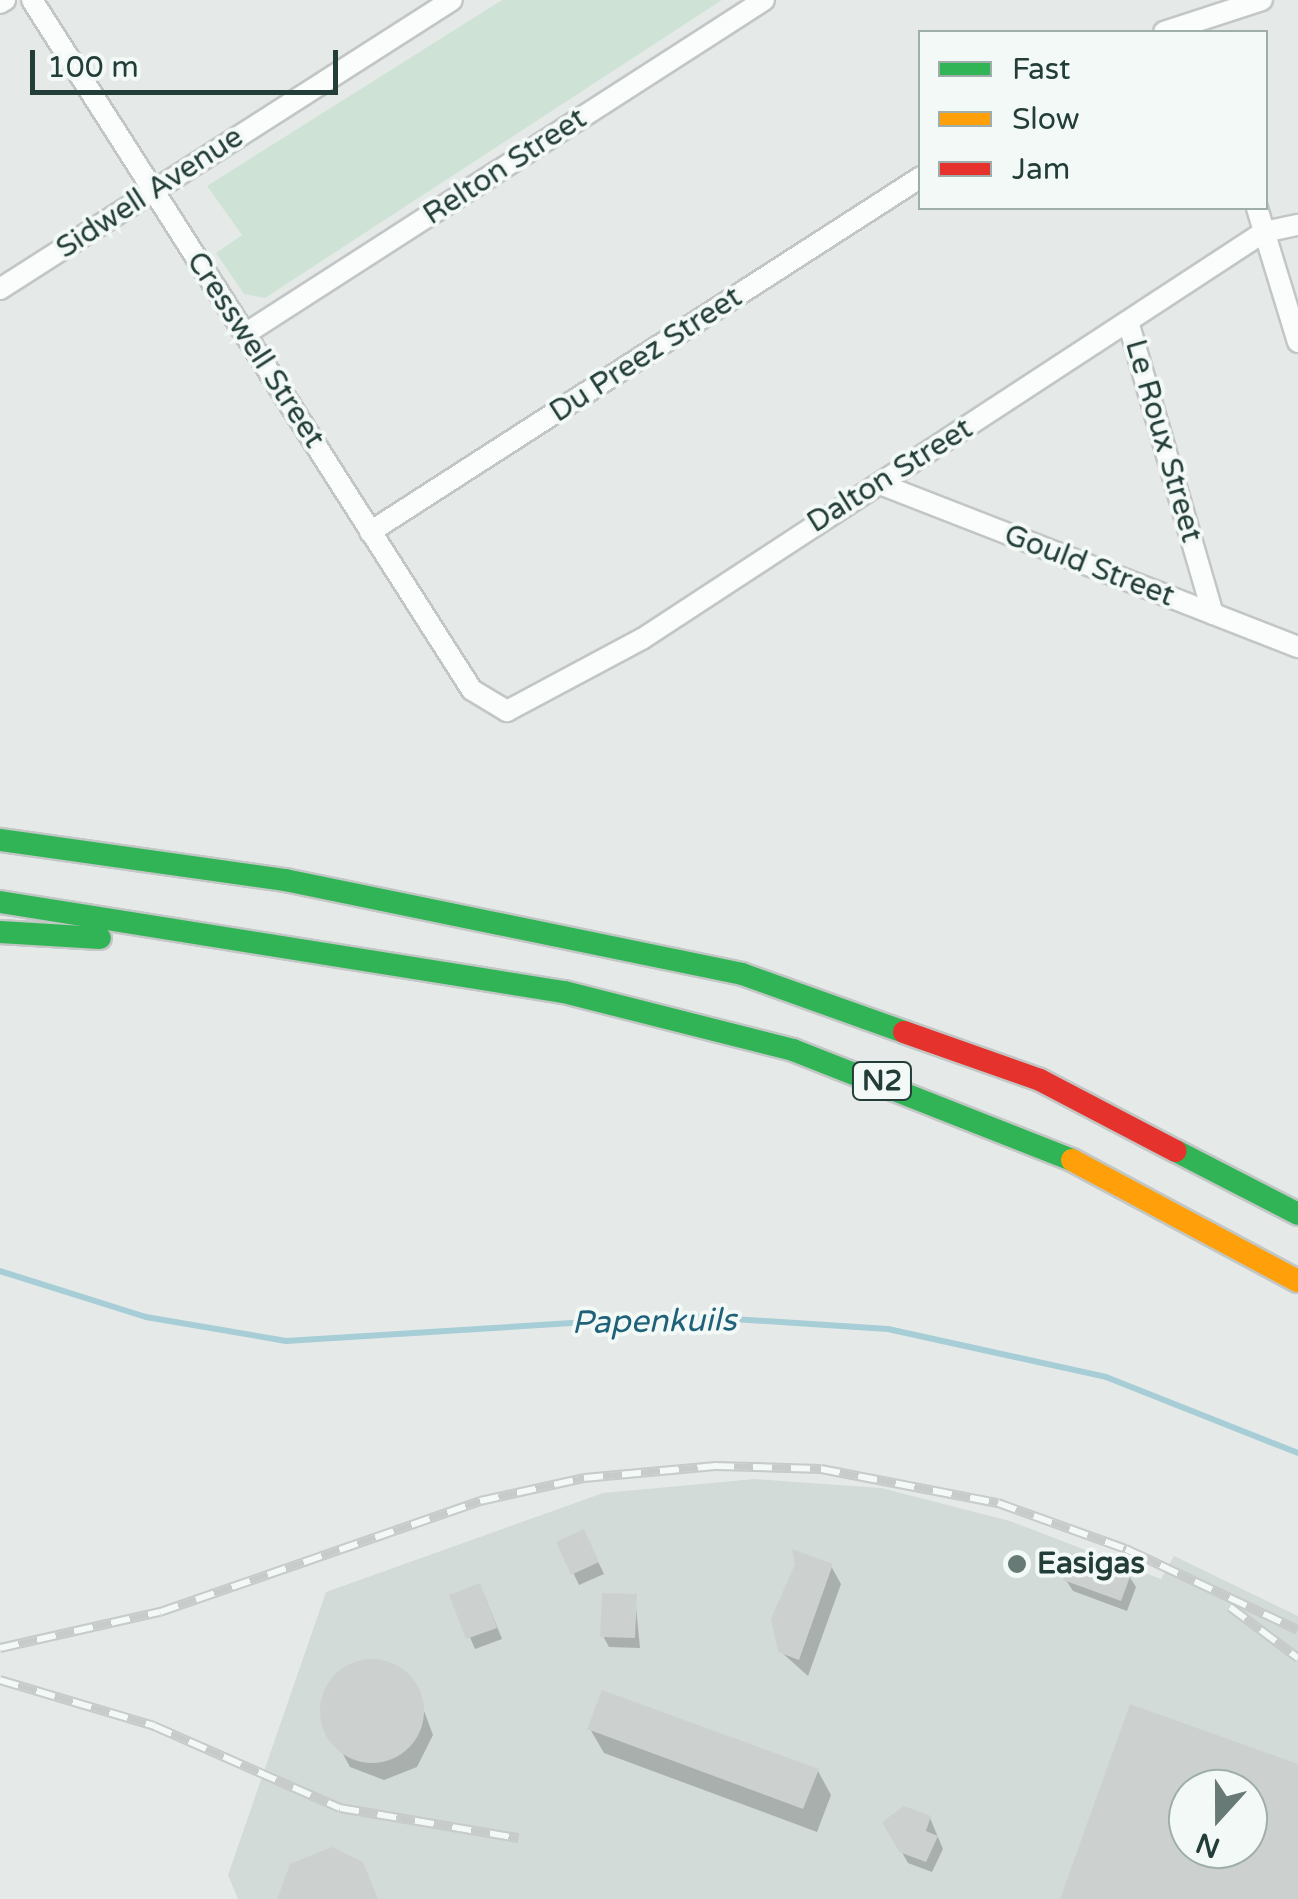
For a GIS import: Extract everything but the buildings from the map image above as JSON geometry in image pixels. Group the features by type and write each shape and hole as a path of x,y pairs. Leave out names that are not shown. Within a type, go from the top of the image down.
{"highway":[{"path":"0,826 285,880"},
{"name":"N2","path":"0,840 285,880 665,954 896,1023 1040,1080 1298,1214"},
{"name":"N2","path":"0,902 435,969 714,1027 880,1080 1075,1161 1298,1281"},
{"path":"0,932 338,954"}],"street":[{"name":"Cresswell Street","path":"32,0 480,700"},
{"name":"Sidwell Avenue","path":"0,288 452,0"},
{"name":"Relton Street","path":"246,334 764,0"},
{"path":"1169,30 1262,0"},
{"name":"Du Preez Street","path":"370,532 918,178"},
{"path":"1258,210 1298,342"},
{"name":"Dalton Street","path":"480,700 507,710 532,705 1129,325 1264,232 1298,225"},
{"name":"Le Roux Street","path":"1129,325 1214,614"},
{"name":"Gould Street","path":"880,484 1298,647"}],"shaded area":[{"path":"755,1479 881,1488 1010,1521 1161,1579 1174,1556 1298,1616 1298,1899 238,1899 228,1875 326,1592 603,1493"}],"green space":[{"path":"502,0 722,0 265,298 244,294 216,253 242,235 207,186"}],"waterway":[{"name":"Papenkuils","path":"0,1271 146,1317 286,1341 687,1316 888,1329 1106,1377 1298,1453"}],"railway":[{"path":"0,1648 160,1612 480,1501 584,1478 715,1466 821,1469 998,1503 1126,1549 1298,1630"},
{"path":"1230,1607 1298,1658"},
{"path":"0,1680 154,1726 340,1808 518,1838"}],"traffic: fast":[{"path":"0,840 285,880 742,974 904,1032"},
{"path":"0,902 564,992 793,1050 1072,1160"},
{"path":"0,932 100,938"},
{"path":"1176,1151 1298,1214"}],"traffic: slow":[{"path":"1072,1160 1298,1281"}],"traffic: jam":[{"path":"904,1032 1040,1080 1176,1151"}],"place":[{"name":"Easigas","path":"1017,1564"}]}
